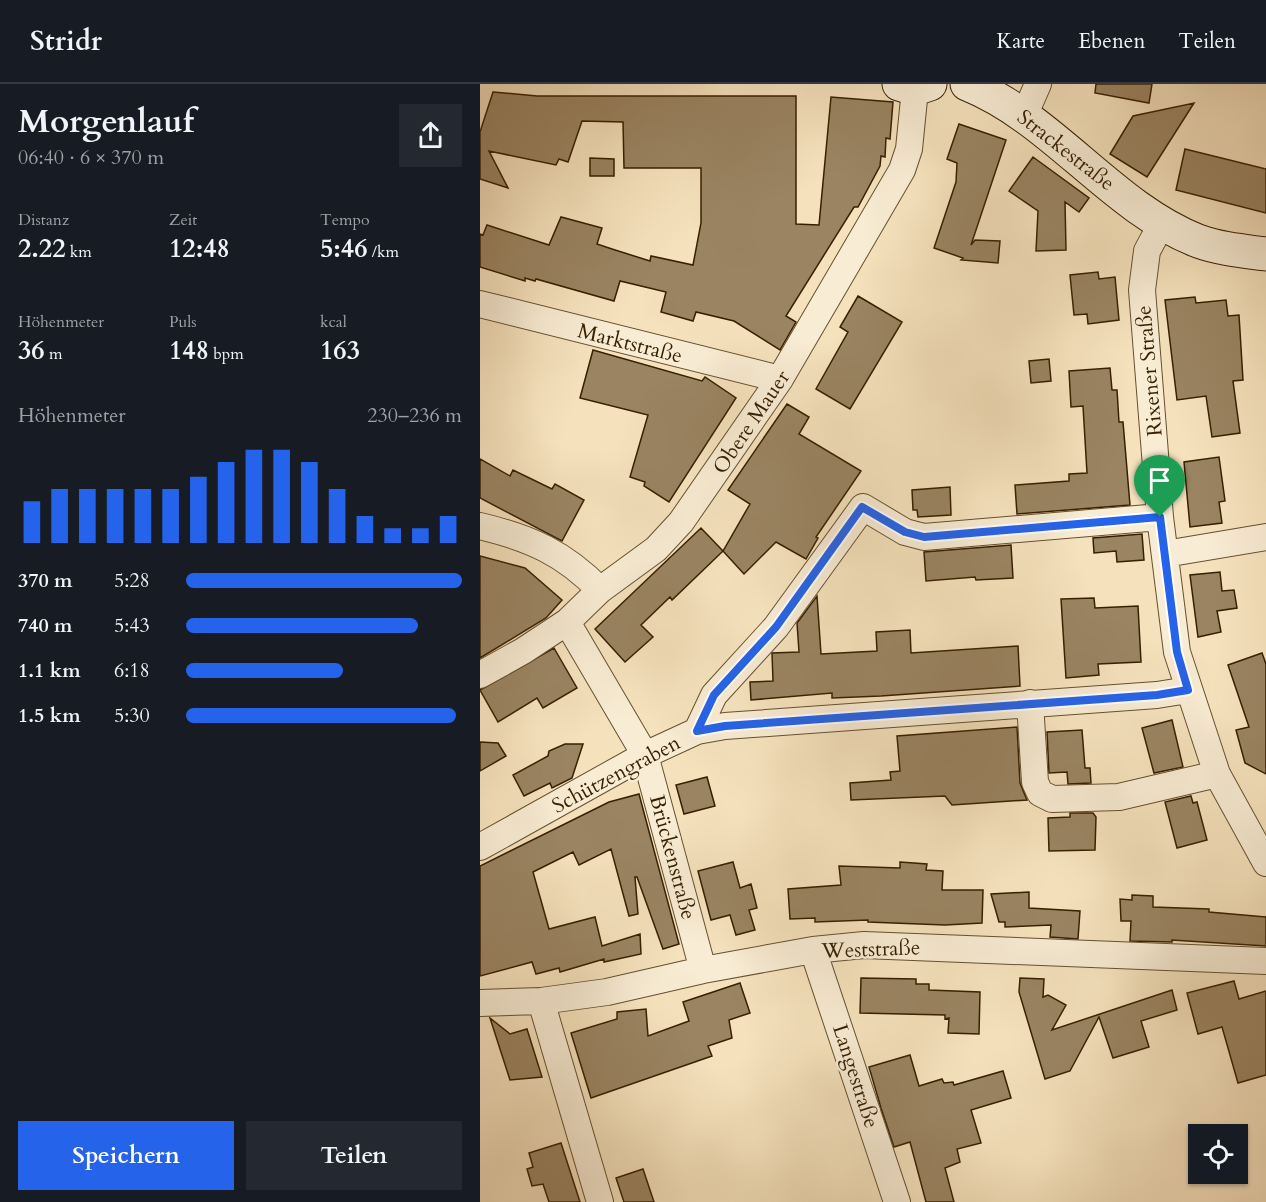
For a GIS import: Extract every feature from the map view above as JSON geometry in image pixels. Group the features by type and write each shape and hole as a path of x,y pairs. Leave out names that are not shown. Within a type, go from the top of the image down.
{"street":[{"name":"Strackestraße","path":"967,84 1000,100 1024,116 1162,223 1209,245 1266,254"},
{"path":"1024,116 1038,84"},
{"name":"Obere Mauer","path":"480,675 523,651 567,622 600,590 656,549 681,522 780,380 902,170 909,149 915,86"},
{"name":"Rixener Straße","path":"1162,223 1147,251 1142,290 1160,517 1177,652 1217,774 1256,823 1266,863"},
{"name":"Marktstraße","path":"480,304 780,380"},
{"name":"Schützengraben","path":"480,847 645,755 697,731 714,695 776,627 862,507 905,532 924,537 1160,517"},
{"path":"480,526 521,537 557,553 582,571 600,590"},
{"path":"1165,554 1266,537"},
{"name":"Brückenstraße","path":"567,622 645,755 703,970"},
{"path":"697,731 725,726 1157,695 1188,690"},
{"path":"1030,704 1035,782 1040,793 1052,799 1119,797 1217,774"},
{"name":"Weststraße","path":"480,1003 541,1001 607,992 703,970 813,950 864,945 1266,961"},
{"name":"Langestraße","path":"813,950 897,1202"},
{"path":"541,1001 600,1202"}],"building":[{"path":"1096,84 1152,84 1149,103 1095,93"},
{"path":"493,92 537,96 796,96 796,224 819,225 831,97 893,102 890,139 886,138 885,157 881,156 880,166 858,207 854,207 786,316 796,322 780,350 734,321 696,312 693,321 661,312 666,292 620,281 614,301 536,279 535,281 525,278 525,281 480,267 480,234 483,235 487,225 549,245 561,217 602,228 597,244 650,261 651,256 693,265 701,223 701,168 624,168 623,122 582,121 568,162 559,159 556,165 489,151 508,188 480,179 480,132"},
{"path":"1194,103 1147,177 1110,154 1133,116"},
{"path":"959,124 1006,140 971,245 975,240 1000,241 998,263 961,260 963,258 934,248 956,182 957,163 947,159"},
{"path":"1185,149 1266,169 1266,213 1176,190"},
{"path":"1033,157 1089,198 1079,212 1065,202 1066,250 1036,251 1038,211 1009,191"},
{"path":"590,158 614,159 614,176 590,176"},
{"path":"1098,272 1099,279 1115,277 1119,320 1088,324 1087,314 1074,315 1070,275"},
{"path":"858,296 902,322 850,409 816,389 848,332 840,327"},
{"path":"1195,297 1196,303 1226,300 1228,316 1239,315 1243,380 1233,381 1240,433 1212,437 1206,396 1177,400 1165,300"},
{"path":"593,350 702,381 705,377 736,398 669,502 644,486 645,482 630,477 648,415 580,398"},
{"path":"1049,359 1051,381 1031,383 1029,361"},
{"path":"1110,368 1112,390 1117,390 1119,422 1123,422 1130,505 1017,514 1015,485 1069,481 1069,474 1087,473 1083,406 1071,407 1069,371"},
{"path":"787,404 809,417 799,434 861,471 816,537 818,538 806,559 776,542 744,574 723,551 750,504 728,490"},
{"path":"1219,457 1225,501 1219,502 1222,523 1190,527 1184,462"},
{"path":"480,459 510,476 513,470 552,489 555,484 584,500 562,541 480,498"},
{"path":"950,487 951,515 918,517 917,510 913,510 912,490"},
{"path":"701,528 723,551 672,600 670,597 641,625 653,637 625,662 595,629"},
{"path":"1142,534 1144,560 1117,562 1116,551 1094,553 1093,538"},
{"path":"1011,545 1013,578 976,580 975,577 926,581 924,552"},
{"path":"480,556 525,568 562,600 546,618 480,658"},
{"path":"1220,572 1222,591 1234,590 1237,608 1217,611 1221,632 1198,637 1190,575"},
{"path":"817,596 821,654 877,651 876,632 910,630 911,653 1018,646 1020,686 832,698 832,693 751,700 750,682 773,681 772,653 799,652 797,623"},
{"path":"1094,598 1095,608 1138,606 1141,662 1098,664 1099,675 1066,678 1061,599"},
{"path":"554,648 577,688 543,708 537,698 498,722 480,690"},
{"path":"1262,653 1266,664 1266,774 1245,763 1236,730 1249,727 1228,665"},
{"path":"1172,720 1183,767 1154,773 1142,728"},
{"path":"1017,727 1020,783 1027,800 952,805 945,796 851,800 850,783 891,780 890,772 900,771 897,736"},
{"path":"1082,730 1085,768 1090,768 1091,783 1068,784 1067,772 1049,773 1047,732"},
{"path":"480,742 498,743 506,756 480,771"},
{"path":"565,744 583,744 572,778 552,788 550,783 524,796 513,775 548,756 549,751"},
{"path":"707,777 715,806 684,814 676,785"},
{"path":"639,794 679,944 663,949 637,877 635,877 638,914 629,916 611,849 579,865 573,852 533,872 549,929 595,917 602,946 640,934 641,954 604,962 604,959 560,972 559,968 536,974 532,962 480,976 480,866 609,802"},
{"path":"1191,796 1193,803 1197,802 1207,840 1177,848 1165,802"},
{"path":"1070,813 1093,813 1096,817 1095,850 1049,851 1048,818 1070,817"},
{"path":"733,862 740,888 751,884 757,908 749,910 755,930 736,935 730,915 711,920 698,871"},
{"path":"900,862 927,864 926,870 943,871 942,890 983,890 982,923 945,925 868,922 868,920 815,922 815,918 790,919 788,889 841,885 839,866 900,868"},
{"path":"1029,892 1029,908 1080,911 1078,939 1050,937 1051,925 1005,927 1005,922 999,922 991,894"},
{"path":"1132,895 1153,896 1153,907 1209,909 1209,912 1266,917 1266,946 1172,940 1172,942 1130,941 1131,921 1121,921 1120,899 1132,900"},
{"path":"861,978 916,979 916,984 929,984 929,990 980,992 979,1034 948,1033 949,1018 945,1019 945,1015 860,1013"},
{"path":"1020,978 1044,979 1043,997 1048,995 1066,1005 1052,1030 1172,990 1177,1010 1141,1021 1149,1047 1113,1058 1099,1017 1070,1071 1045,1079 1019,992"},
{"path":"1234,981 1239,999 1266,991 1266,1075 1238,1083 1222,1027 1198,1034 1187,993"},
{"path":"740,983 750,1013 729,1020 732,1038 708,1046 712,1056 591,1098 571,1033 617,1019 617,1012 646,1009 648,1036 689,1021 683,1002"},
{"path":"490,1018 510,1034 527,1029 542,1077 510,1080"},
{"path":"910,1055 919,1086 942,1079 944,1083 953,1082 954,1085 1003,1071 1011,1098 971,1110 981,1143 957,1149 960,1162 945,1168 954,1202 926,1202 910,1142 894,1147 881,1108 869,1067"},
{"path":"561,1143 580,1202 549,1202 543,1184 532,1186 527,1169 533,1167 529,1153"},
{"path":"643,1169 654,1202 624,1202 616,1178"}],"route":[{"path":"862,507 905,532 924,537 1160,517 1177,652 1188,690 1157,695 725,726 697,731 714,695 776,627 862,507"}]}
